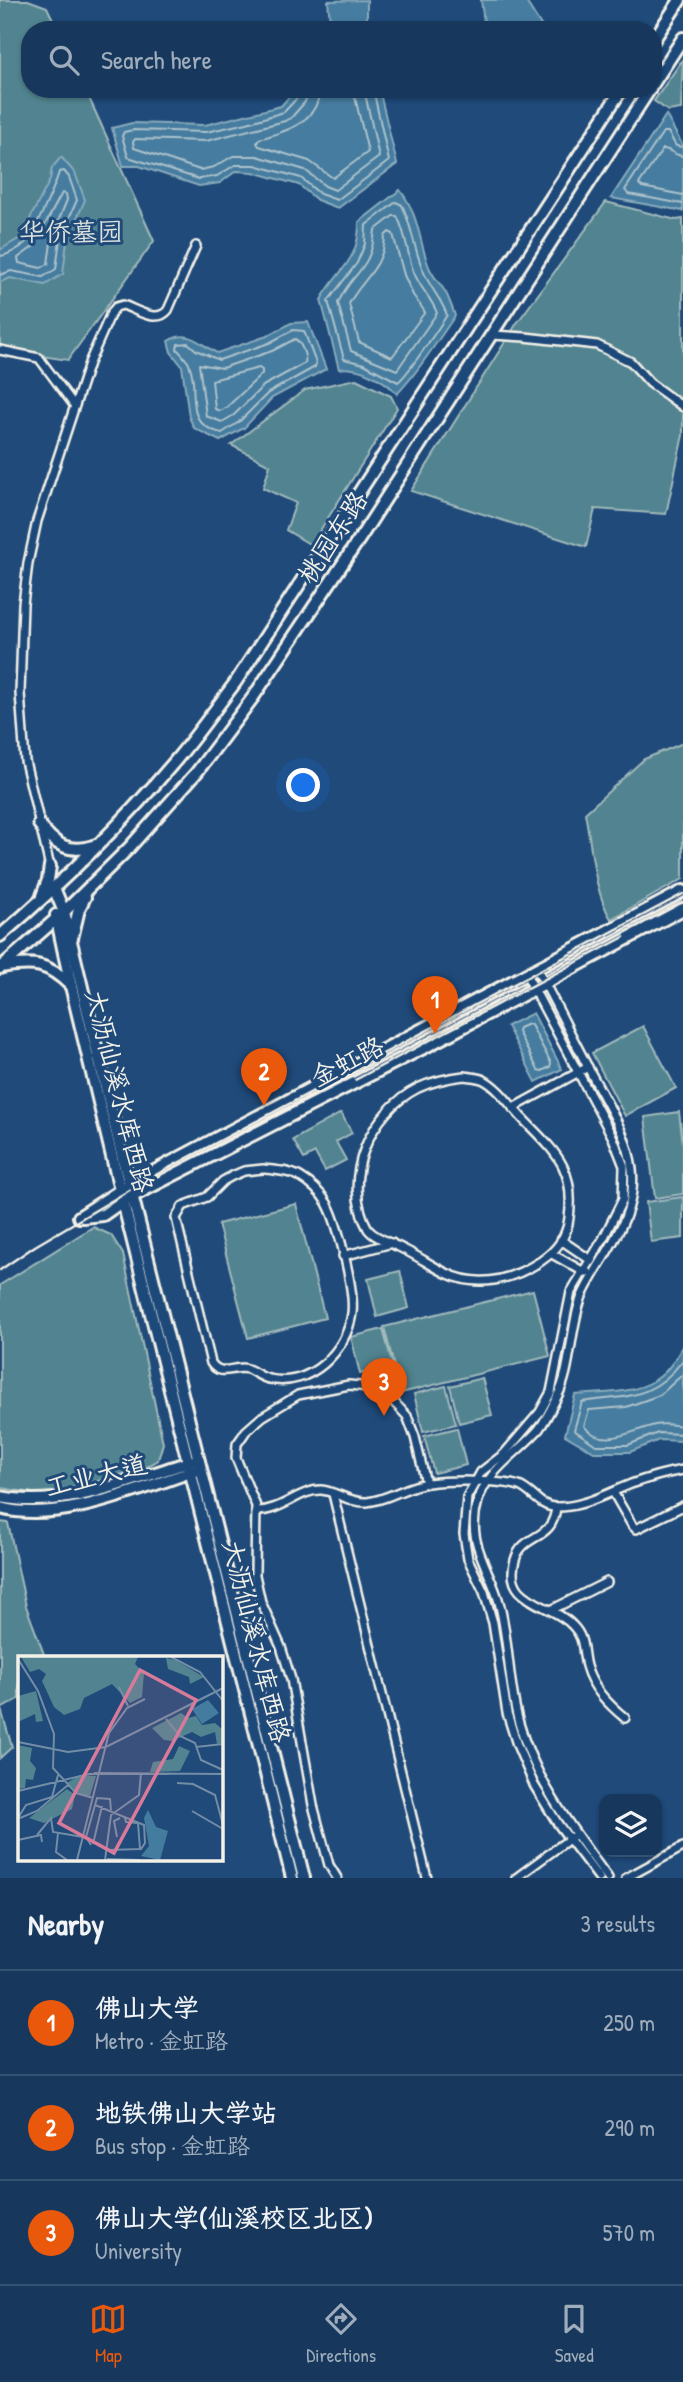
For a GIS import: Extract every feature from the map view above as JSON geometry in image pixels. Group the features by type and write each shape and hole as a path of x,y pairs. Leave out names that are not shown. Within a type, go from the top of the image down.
{"street":[{"path":"662,27 680,0"},
{"path":"662,70 683,38"},
{"name":"桃园东路","path":"0,936 102,842 179,757 235,683 616,98"},
{"name":"桃园东路","path":"1,967 89,889 155,821 197,772 254,696 644,98"},
{"name":"大沥仙溪水库西路","path":"196,246 163,316 156,318 123,305 116,307 89,363 37,521 28,563 23,604 20,693 25,761 50,866 71,986 128,1199 130,1228 195,1466 292,1878"},
{"path":"491,335 597,345 631,362 650,383 683,407"},
{"path":"0,350 38,358 74,405"},
{"path":"39,824 58,845 71,849 84,849 102,842"},
{"path":"34,906 43,894 50,866"},
{"path":"71,944 79,909 89,889"},
{"name":"金虹路","path":"683,891 125,1187 79,1217 103,1214 683,909"},
{"path":"60,916 71,944 119,1164 115,1182 103,1200"},
{"path":"1,967 38,964 56,971 71,986"},
{"path":"537,969 539,986 624,1166 623,1199 572,1293 551,1392 540,1412 504,1454 481,1472 467,1497 464,1534 468,1559 484,1592 493,1623 507,1713 534,1785 608,1878"},
{"path":"526,974 539,986 588,1067 626,1145 633,1199 617,1237 594,1271 581,1300 560,1393 540,1428 497,1470 478,1499 474,1523 476,1549 499,1602 519,1723 536,1767 598,1878"},
{"path":"513,1108 588,1067"},
{"path":"464,1076 484,1079 548,1143 565,1169 572,1195 568,1229 561,1240 552,1254 521,1273 481,1283 449,1275 370,1232 363,1216 358,1192 359,1168 366,1145 382,1116 416,1089 440,1079 464,1076"},
{"path":"119,1164 138,1174 148,1175"},
{"path":"263,1169 297,1175 326,1201 335,1221 343,1256 353,1301 346,1333 337,1351 327,1362 311,1373 292,1379 267,1379 244,1367 222,1372 215,1369 211,1363 176,1218 183,1206 207,1197 223,1181 244,1171 263,1169"},
{"path":"128,1199 195,1466 304,1878"},
{"path":"103,1214 122,1220 130,1228"},
{"path":"561,1240 592,1259 594,1271"},
{"path":"343,1256 393,1243"},
{"path":"552,1254 584,1272 594,1271"},
{"path":"292,1379 298,1395"},
{"path":"337,1878 329,1865 313,1805 291,1679 281,1647 261,1602 255,1575 256,1506 236,1458 237,1444 246,1431 262,1417 298,1395 349,1385 369,1387 391,1399 407,1416 426,1483"},
{"name":"工业大道","path":"0,1497 36,1502 73,1497 195,1466"},
{"name":"工业大道","path":"0,1508 31,1513 53,1512 102,1500 195,1466"},
{"path":"256,1511 269,1511 292,1499 321,1490 347,1500 365,1502 384,1499 426,1483 489,1482 520,1486 540,1502 556,1507 603,1497 644,1480 683,1470"},
{"path":"613,1492 636,1529 683,1506"},
{"path":"333,1494 427,1878"},
{"path":"556,1507 553,1524 544,1533 527,1542 518,1553 514,1561 514,1580 522,1595 564,1617 579,1632 586,1666 597,1689 625,1718"},
{"path":"551,1610 607,1582"},
{"path":"516,1878 573,1836"},
{"path":"626,1878 683,1847"}],"green space":[{"name":"华侨墓园","path":"0,0 28,0 47,7 54,21 21,21 21,98 89,98 154,241 68,360 0,350"},
{"path":"683,59 681,109 668,111 654,101 662,98 662,89"},
{"path":"606,202 676,220 683,219 683,435 666,514 595,509 586,547 411,491 517,323"},
{"path":"356,379 391,396 397,408 311,545 286,530 296,503 263,488 270,465 231,445 305,390"},
{"path":"683,743 683,879 611,919 600,895 585,813 644,759"},
{"path":"643,1026 676,1088 625,1116 592,1053"},
{"path":"679,1112 683,1144 683,1194 655,1198 645,1117"},
{"path":"341,1113 352,1133 336,1142 346,1160 325,1171 315,1153 304,1159 293,1140"},
{"path":"683,1197 683,1238 651,1242 646,1202"},
{"path":"296,1204 325,1318 248,1338 218,1224"},
{"path":"93,1227 111,1235 123,1254 163,1443 158,1460 145,1468 47,1495 0,1488 0,1285"},
{"path":"400,1271 409,1308 377,1317 368,1279"},
{"path":"533,1290 550,1356 401,1393 384,1327"},
{"path":"383,1329 393,1366 360,1374 351,1337"},
{"path":"482,1378 492,1415 459,1423 450,1386"},
{"path":"446,1386 456,1424 423,1432 414,1394"},
{"path":"457,1428 466,1465 434,1473 424,1436"},
{"path":"0,1522 8,1523 26,1606 45,1656 18,1656 18,1700 1,1709 12,1747 0,1758"}],"water":[{"path":"367,0 367,21 330,21 328,1"},
{"path":"481,0 525,0 538,21 484,21"},
{"path":"288,98 381,98 397,164 338,208 317,200 299,185 253,172 236,171 220,183 199,186 139,166 123,166 112,128 132,123 205,125 281,106"},
{"path":"666,115 683,146 683,211 611,198"},
{"path":"61,157 75,173 85,200 67,241 63,274 45,285 10,278 0,282 0,250 20,238 50,180 52,168"},
{"path":"400,190 415,218 429,267 447,295 455,316 420,367 397,394 371,375 354,369 339,369 321,300 352,256 356,247 359,222"},
{"path":"308,322 326,369 272,398 244,428 220,441 194,428 189,417 182,366 171,352 168,341 175,337 188,337 217,353 267,336 291,323"},
{"path":"533,1013 562,1069 536,1082 507,1026"},
{"path":"683,1346 683,1441 659,1440 630,1452 594,1452 565,1435 575,1395 616,1392 647,1385 663,1373"}],"railway":[{"path":"0,1270 35,1246 150,1178 683,894"},
{"path":"355,1080 624,937"}],"place":[{"name":"佛山大学","path":"435,1034"},
{"name":"地铁佛山大学站","path":"264,1106"},
{"name":"佛山大学(仙溪校区北区)","path":"384,1416"}]}
